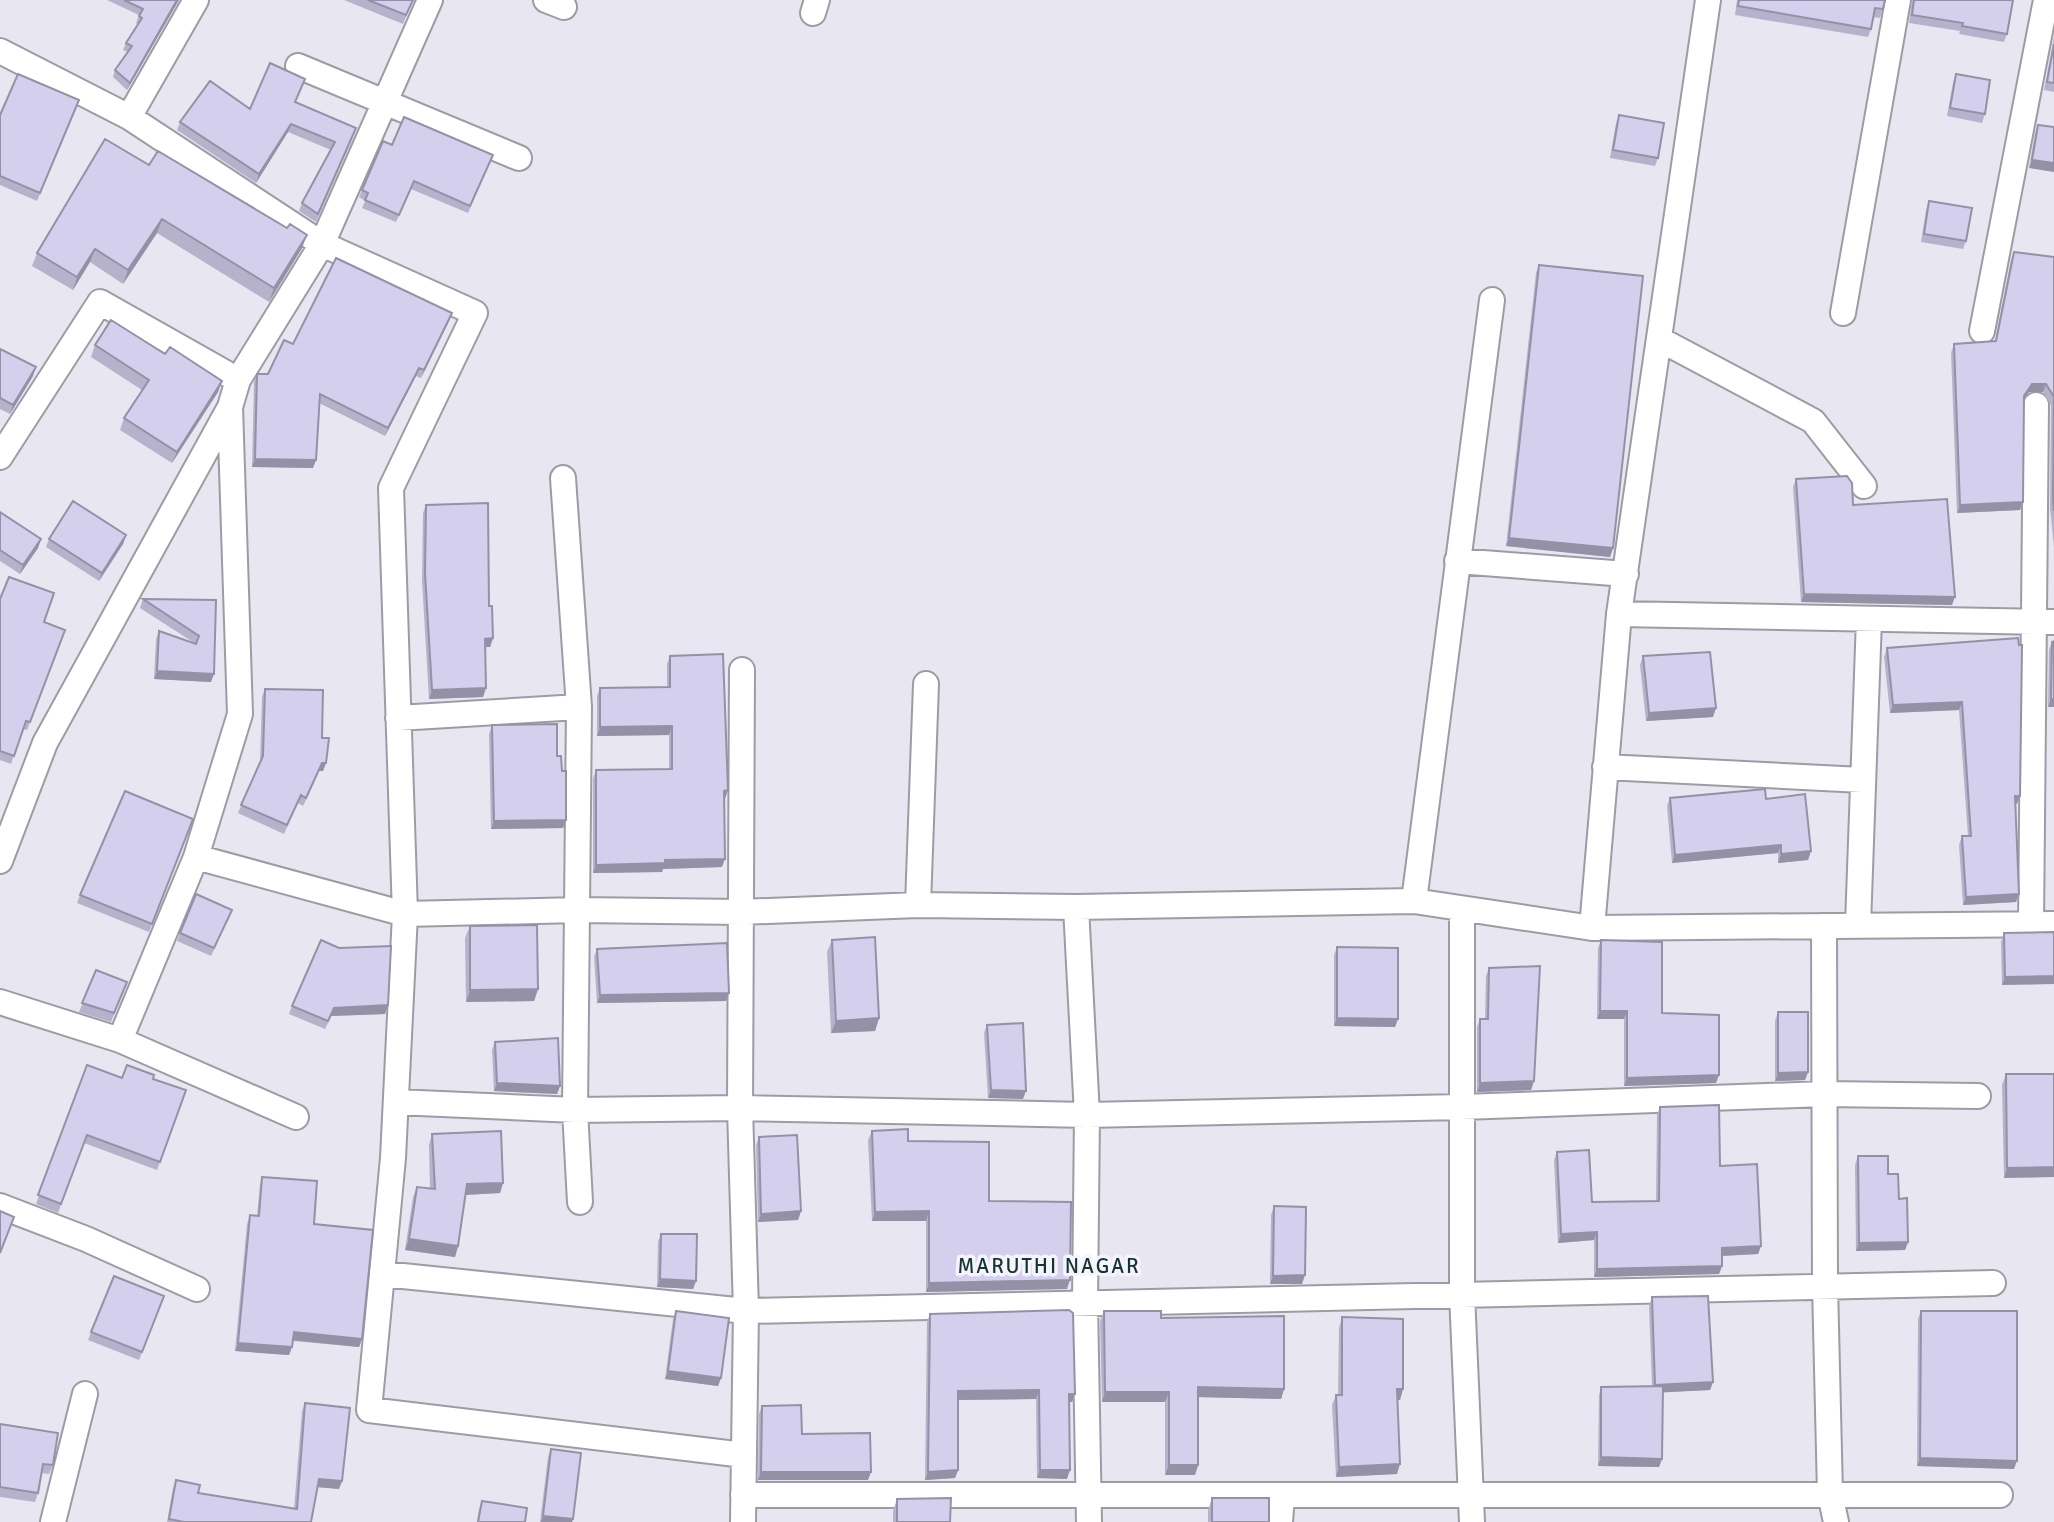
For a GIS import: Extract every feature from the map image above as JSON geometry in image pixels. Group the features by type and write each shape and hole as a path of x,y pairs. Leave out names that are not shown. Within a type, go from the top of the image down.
{"street":[{"path":"130,117 196,0"},
{"path":"0,861 45,743 230,407 238,380 322,244 430,0"},
{"path":"1592,928 1619,614 1708,0"},
{"path":"1843,313 1898,0"},
{"path":"1982,331 2046,0"},
{"path":"1,54 130,117 322,244 475,313 391,488 405,914 396,1102 369,1410 744,1455"},
{"path":"298,66 519,158"},
{"path":"1414,901 1492,300"},
{"path":"0,457 100,302 238,380"},
{"path":"1660,339 1813,421 1864,486"},
{"path":"196,857 405,914 579,910 740,912 918,905 1076,907 1414,901 1592,928 2042,924 2044,622 2036,405"},
{"path":"120,1040 196,857 240,714 230,407"},
{"path":"564,478 579,707 575,1110 580,1202"},
{"path":"1457,561 1626,574"},
{"path":"1619,614 2044,622"},
{"path":"1858,925 1869,619"},
{"path":"742,670 740,1108 746,1311 743,1522"},
{"path":"918,905 926,684"},
{"path":"398,718 579,707"},
{"path":"1605,767 1863,780"},
{"path":"1076,907 1087,1115 1089,1522"},
{"path":"1462,910 1462,1294 1472,1522"},
{"path":"1824,926 1825,1285 1830,1494 1836,1522"},
{"path":"0,1002 120,1040 296,1117"},
{"path":"396,1102 575,1110 740,1108 1087,1115 1462,1107 1824,1094 1978,1096"},
{"path":"0,1206 86,1239 197,1289"},
{"path":"383,1273 746,1311 1993,1283"},
{"path":"53,1522 85,1394"},
{"path":"743,1495 2000,1495"},
{"path":"1280,1522 1282,1495"}],"building":[{"path":"124,0 177,0 130,83 115,70 132,46 126,43 142,18 139,16 143,9"},
{"path":"368,0 413,0 406,15"},
{"path":"1739,0 1885,0 1883,9 1875,8 1871,29 1738,6"},
{"path":"1914,0 2013,0 2007,34 1962,26 1963,23 1912,15"},
{"path":"2054,44 2054,83 2047,82"},
{"path":"270,63 305,79 295,102 356,128 318,214 302,203 335,142 291,124 259,174 180,122 210,81 250,109"},
{"path":"18,74 79,100 40,193 0,176 0,115"},
{"path":"1956,74 1990,80 1985,114 1950,108"},
{"path":"1619,115 1664,123 1658,158 1613,150"},
{"path":"404,117 493,155 470,206 414,181 399,215 365,200 368,193 362,190 383,141 392,145"},
{"path":"2038,125 2054,127 2054,163 2032,160"},
{"path":"105,139 149,165 158,151 287,228 290,224 307,235 274,288 162,219 128,270 95,249 77,277 37,253"},
{"path":"1929,201 1972,208 1966,241 1924,234"},
{"path":"2014,252 2054,257 2054,397 2046,384 2032,384 2024,396 2023,502 1960,505 1954,344 1996,341"},
{"path":"336,258 452,313 424,370 419,368 388,428 320,394 316,460 255,459 257,374 268,374 284,340 293,344"},
{"path":"1539,265 1643,276 1613,548 1509,538"},
{"path":"111,320 165,354 170,347 222,381 177,452 124,418 149,380 95,345"},
{"path":"0,349 36,367 13,405 0,398"},
{"path":"2054,397 2054,511 2053,500"},
{"path":"1847,476 1852,483 1853,505 1947,499 1955,597 1804,594 1796,479"},
{"path":"73,501 126,535 102,573 49,539"},
{"path":"488,503 489,606 492,606 493,638 485,639 486,688 432,690 425,573 426,505"},
{"path":"0,512 41,539 23,565 0,550"},
{"path":"9,577 54,593 44,622 65,630 14,756 0,751 0,599"},
{"path":"143,599 216,600 214,674 157,671 159,631 196,644 199,636"},
{"path":"2018,638 2019,645 2022,645 2020,796 2015,796 2019,894 1966,897 1962,836 1971,836 1962,702 1893,705 1887,648"},
{"path":"2054,641 2054,699 2051,699 2052,642"},
{"path":"1710,652 1716,708 1649,713 1643,656"},
{"path":"723,654 728,790 724,791 725,859 596,865 596,770 672,769 672,726 600,727 600,688 670,687 670,656"},
{"path":"265,689 323,690 322,738 329,738 326,763 322,763 306,798 301,795 287,825 241,805 263,756"},
{"path":"557,724 557,756 561,756 562,771 566,771 566,820 494,821 492,725"},
{"path":"1765,789 1766,799 1805,794 1811,851 1781,854 1781,845 1675,855 1670,798"},
{"path":"125,791 193,819 152,924 80,895"},
{"path":"196,894 232,910 214,948 180,933"},
{"path":"537,925 538,989 470,990 470,926"},
{"path":"2054,932 2054,976 2005,977 2004,933"},
{"path":"875,937 879,1018 836,1021 832,940"},
{"path":"321,940 339,948 391,946 388,1005 334,1008 328,1021 292,1006"},
{"path":"1601,940 1662,942 1662,1013 1719,1015 1719,1075 1627,1078 1627,1011 1600,1011"},
{"path":"727,943 729,993 600,995 597,949"},
{"path":"1337,947 1398,948 1398,1019 1337,1018"},
{"path":"1540,966 1534,1081 1480,1083 1480,1019 1488,1019 1489,968"},
{"path":"96,970 127,982 114,1013 82,1003"},
{"path":"1778,1012 1808,1012 1808,1072 1778,1073"},
{"path":"1023,1023 1026,1091 991,1090 987,1025"},
{"path":"558,1038 560,1086 497,1083 495,1042"},
{"path":"87,1065 122,1078 127,1065 154,1075 153,1079 186,1090 160,1162 87,1135 61,1204 38,1195"},
{"path":"2006,1074 2054,1074 2054,1167 2007,1168"},
{"path":"1719,1105 1720,1166 1757,1164 1761,1246 1722,1248 1722,1266 1597,1269 1597,1232 1561,1234 1557,1152 1589,1150 1592,1202 1659,1201 1660,1107"},
{"path":"908,1129 908,1141 989,1142 989,1201 1071,1202 1070,1280 929,1283 929,1211 875,1212 872,1131"},
{"path":"501,1131 503,1183 467,1184 458,1246 409,1239 417,1187 435,1189 432,1134"},
{"path":"797,1135 801,1211 761,1214 759,1137"},
{"path":"1858,1156 1888,1156 1888,1174 1898,1174 1899,1199 1907,1198 1908,1242 1859,1243"},
{"path":"262,1177 317,1181 314,1224 373,1230 362,1339 294,1332 292,1347 238,1343 250,1215 259,1216"},
{"path":"1274,1206 1306,1207 1305,1275 1273,1276"},
{"path":"0,1211 14,1217 0,1253"},
{"path":"661,1234 697,1234 696,1281 660,1279"},
{"path":"114,1276 164,1296 142,1352 91,1332"},
{"path":"1708,1296 1713,1382 1655,1385 1652,1297"},
{"path":"1069,1310 1073,1313 1075,1394 1069,1394 1070,1470 1040,1470 1039,1390 958,1391 958,1470 928,1472 930,1314"},
{"path":"676,1311 729,1318 721,1378 668,1371"},
{"path":"1104,1311 1161,1311 1161,1318 1284,1316 1284,1389 1198,1387 1198,1465 1169,1465 1169,1392 1105,1392"},
{"path":"1921,1311 2017,1311 2017,1461 1920,1458"},
{"path":"1342,1317 1403,1319 1403,1389 1397,1389 1400,1464 1339,1467 1336,1395 1342,1395"},
{"path":"1663,1386 1662,1459 1601,1457 1601,1387"},
{"path":"305,1403 350,1408 342,1481 319,1479 311,1522 184,1522 169,1519 176,1480 200,1485 198,1493 297,1509"},
{"path":"801,1405 802,1434 870,1433 871,1472 761,1472 762,1406"},
{"path":"0,1424 58,1433 53,1465 43,1464 38,1493 0,1487"},
{"path":"551,1449 581,1453 573,1519 543,1516"},
{"path":"951,1498 950,1522 897,1522 897,1499"},
{"path":"1212,1498 1269,1498 1269,1522 1212,1522"},
{"path":"482,1501 527,1508 525,1522 478,1522"}],"district":[{"name":"MARUTHI NAGAR","path":"1049,1266"}]}
